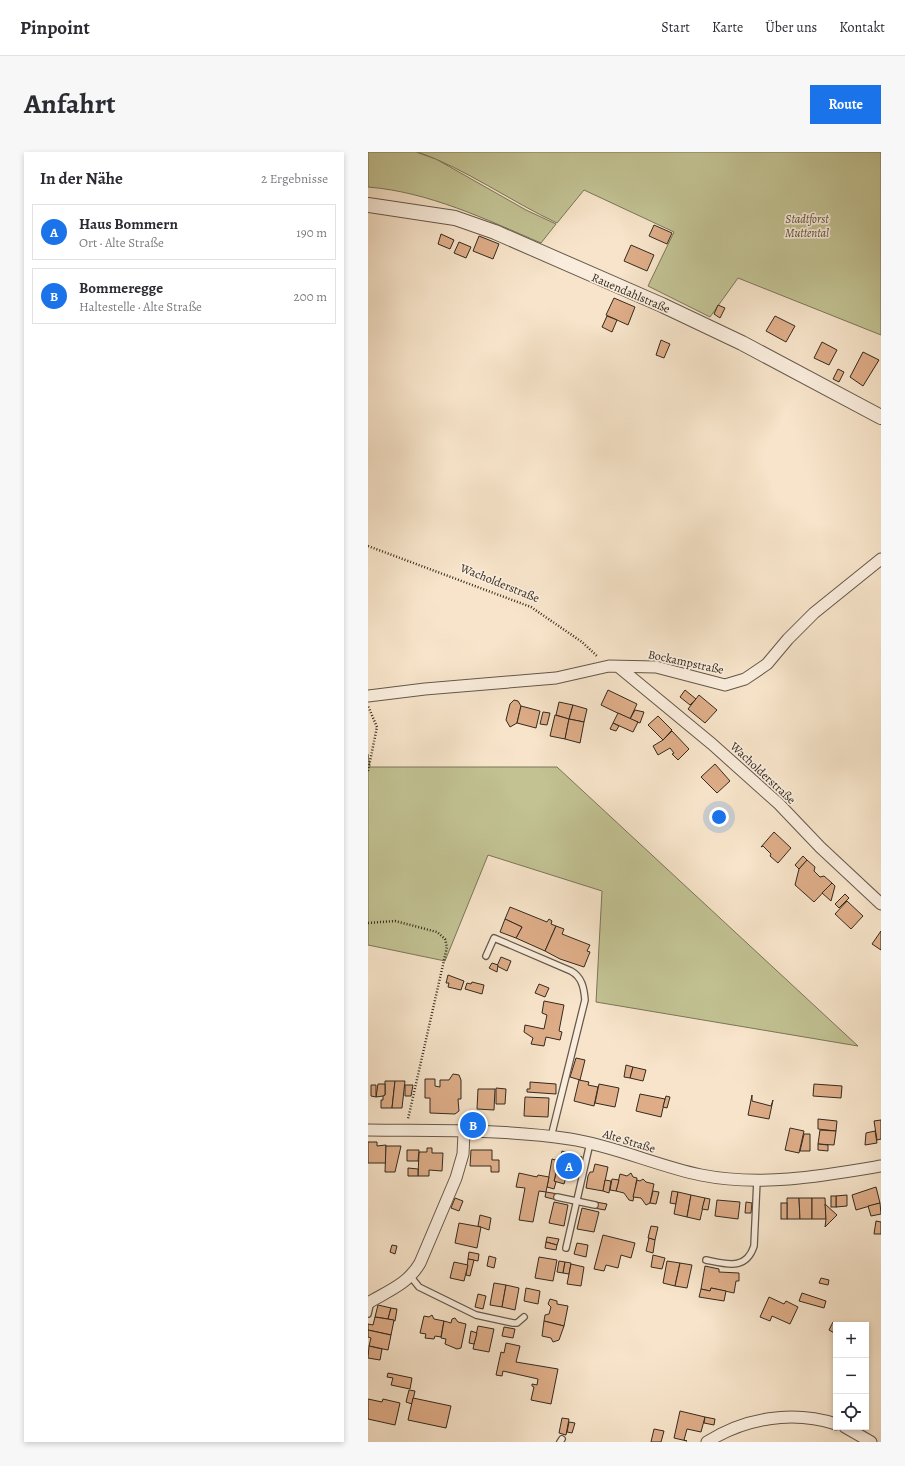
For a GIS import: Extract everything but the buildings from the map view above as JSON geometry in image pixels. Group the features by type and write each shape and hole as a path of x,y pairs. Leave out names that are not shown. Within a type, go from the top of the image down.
{"street":[{"name":"Rauendahlstraße","path":"368,205 455,218 495,232 662,305 742,343 881,417"},
{"name":"Bockampstraße","path":"368,696 432,688 556,678 609,666 620,668 639,666 656,667 725,685 745,679 768,664 788,639 814,613 881,559"},
{"name":"Wacholderstraße","path":"620,668 757,784 881,904"},
{"name":"Alte Straße","path":"368,1130 464,1132 551,1137 590,1142 624,1154 701,1175 757,1180 825,1176 881,1166"},
{"path":"370,1302 411,1277 420,1263 456,1178 463,1154 464,1132"},
{"path":"707,1442 739,1426 762,1420 800,1417 823,1420 833,1423"},
{"path":"850,1430 871,1442"}],"lane":[{"path":"486,956 494,938 577,974 583,986 585,1000 551,1137"},
{"path":"566,1248 590,1142"},
{"path":"706,1260 730,1265 744,1260 752,1251 754,1246 757,1180"},
{"path":"557,1197 595,1204"},
{"path":"411,1277 419,1287 476,1314 513,1323 517,1323 524,1317"},
{"path":"368,1314 370,1302"}],"path":[{"name":"Wacholderstraße","path":"368,546 531,607 582,642 609,666"},
{"path":"368,705 377,727 368,771"},
{"path":"368,923 395,922 437,932 445,939 446,947 406,1131"}],"green space":[{"path":"368,152 416,152 436,159 526,210 556,224 541,243 478,216 435,201 413,194 368,187"},
{"name":"Stadtforst Muttental","path":"418,152 881,152 881,335 738,278 710,317 648,286 674,232 584,190 557,223 471,176"},
{"path":"368,754 370,767 557,767 858,1046 596,1002 602,891 488,855 445,961 368,945"}],"place":[{"name":"Bommeregge","path":"473,1125"},
{"name":"Haus Bommern","path":"569,1166"}]}
